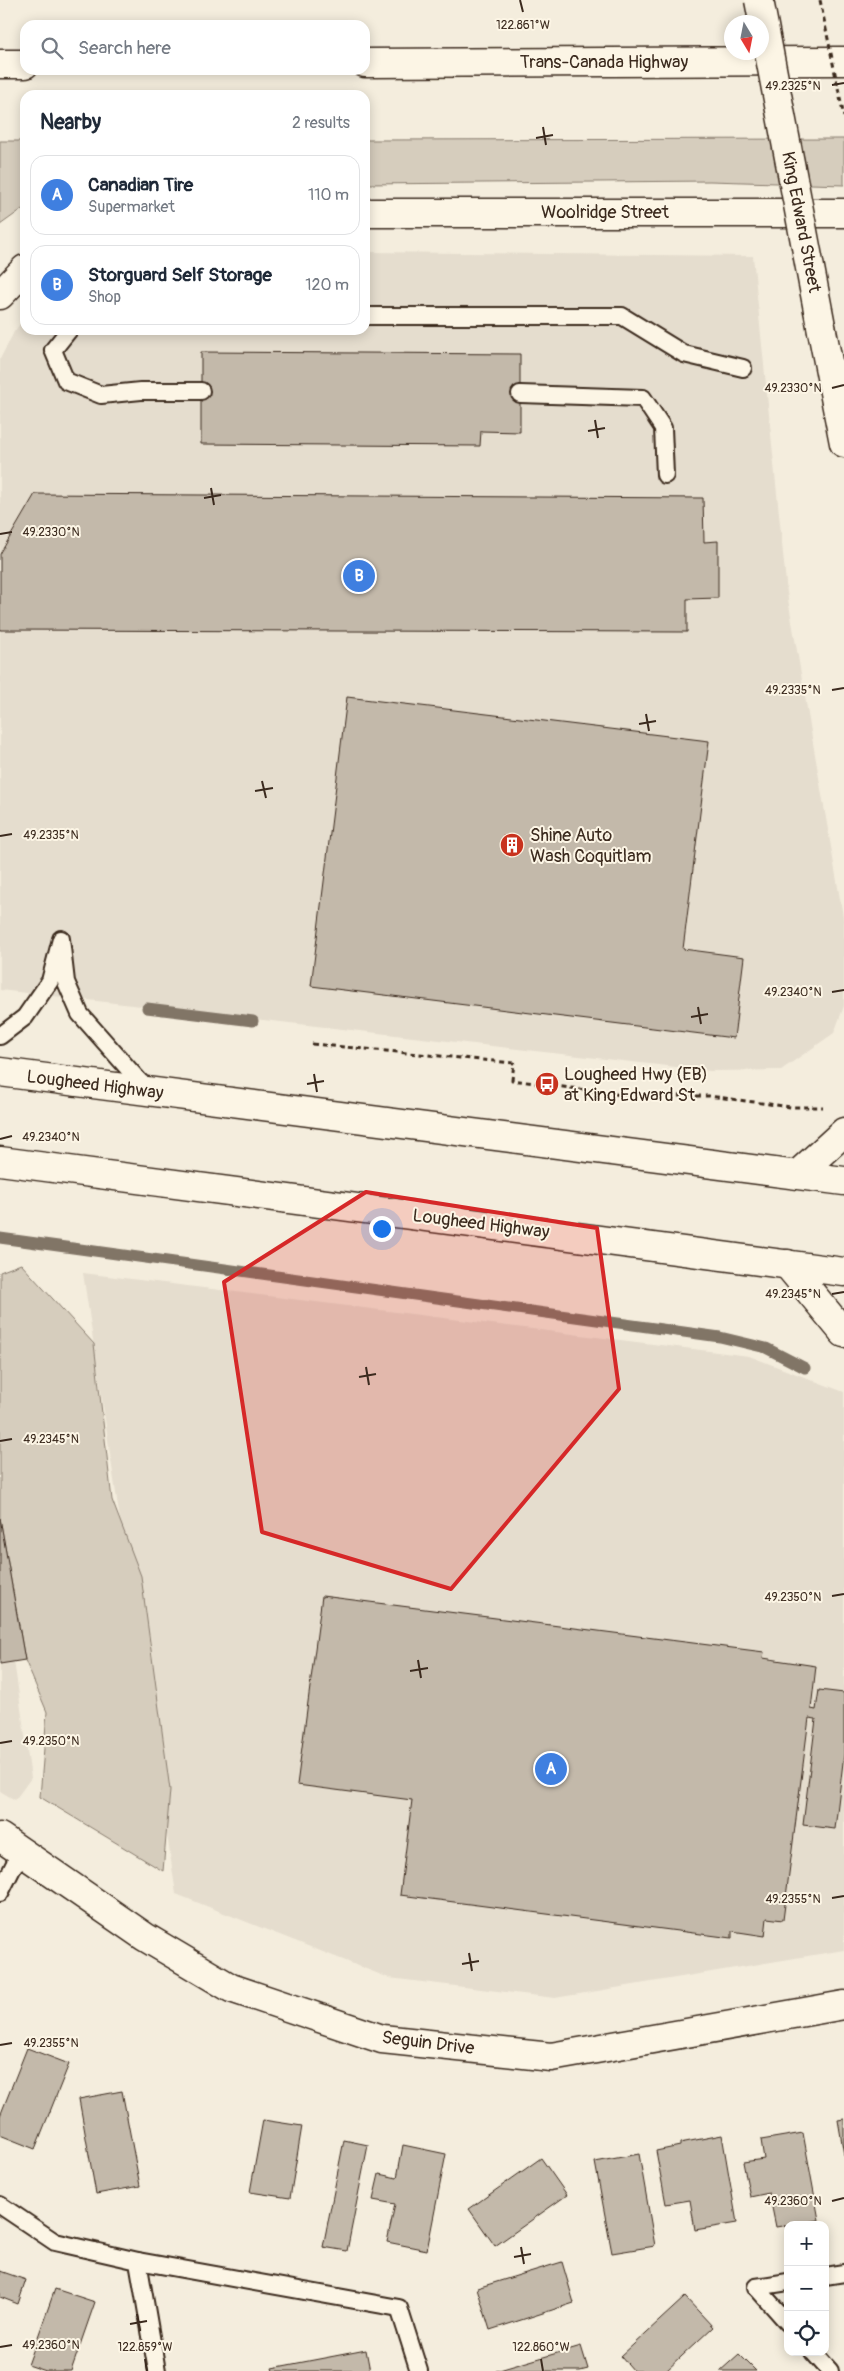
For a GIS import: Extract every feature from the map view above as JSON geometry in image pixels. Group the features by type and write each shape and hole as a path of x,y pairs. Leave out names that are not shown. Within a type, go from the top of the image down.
{"main road":[{"name":"King Edward Street","path":"759,0 844,443"},
{"name":"Trans-Canada Highway","path":"370,63 844,61"},
{"path":"0,64 20,64"},
{"name":"Woolridge Street","path":"370,213 844,213"},
{"path":"0,295 20,274"},
{"name":"Lougheed Highway","path":"0,1072 844,1181"},
{"path":"798,1174 844,1132"},
{"name":"Lougheed Highway","path":"0,1161 844,1272"},
{"path":"787,1264 844,1333"},
{"name":"Seguin Drive","path":"10,1845 145,1937 232,1988 382,2039 552,2057 844,2005"}],"lane":[{"path":"370,316 622,316 684,354 743,368"},
{"path":"65,335 53,350 66,381 101,395 201,391"},
{"path":"520,394 643,398 663,428 665,475"},
{"path":"0,1036 25,1017 50,981 62,938 66,982 80,1014 148,1091"},
{"path":"0,1893 10,1845"},
{"path":"0,2205 56,2242 138,2261 399,2308 419,2371"},
{"path":"138,2261 157,2371"},
{"path":"829,2275 844,2273"},
{"path":"784,2283 756,2287 784,2318"},
{"path":"817,2356 830,2371"}],"path":[{"path":"820,0 844,117"},
{"path":"312,1044 514,1063 512,1080 630,1096 709,1096 791,1107 828,1107"}],"highlighted area":[{"path":"366,1192 597,1228 619,1389 451,1589 262,1532 224,1282"}],"shaded area":[{"path":"844,139 844,185 710,181 370,184 370,140"},
{"path":"0,141 20,141 20,211 0,225"},
{"path":"370,252 753,256 787,593 844,922 844,1006 834,1033 781,1070 711,1071 0,990 0,359 20,324 20,335 370,335"},
{"path":"21,1264 94,1344 112,1500 141,1576 170,1790 163,1871 40,1797 47,1712 25,1660 0,1518 0,1272"},
{"path":"83,1273 749,1356 844,1392 844,1950 555,1998 389,1978 176,1894"},
{"path":"0,1564 31,1778 15,1800 0,1791"}],"building":[{"path":"201,352 520,354 520,432 481,431 480,446 201,444"},
{"path":"35,494 703,498 704,542 718,541 718,598 687,599 687,632 0,630 0,554"},
{"name":"Shine Auto Wash Coquitlam","path":"347,697 709,741 683,949 744,957 734,1038 311,986"},
{"path":"0,1518 25,1660 0,1664"},
{"path":"322,1596 764,1652 763,1658 816,1666 811,1709 816,1710 819,1690 844,1693 844,1754 835,1829 803,1825 816,1719 809,1718 783,1920 767,1918 765,1936 732,1931 732,1938 400,1895 412,1800 297,1785"},
{"path":"27,2048 69,2064 35,2149 0,2135 0,2116"},
{"path":"122,2091 140,2186 96,2194 79,2099"},
{"path":"844,2119 844,2155 838,2120"},
{"path":"263,2120 302,2126 290,2198 250,2192"},
{"path":"803,2133 819,2220 784,2221 784,2226 776,2227 769,2193 750,2197 743,2162 764,2159 761,2140"},
{"path":"722,2135 737,2223 695,2230 690,2200 666,2204 656,2151 680,2146 680,2143"},
{"path":"344,2140 368,2145 347,2251 323,2247"},
{"path":"403,2145 446,2154 427,2250 387,2242 395,2204 373,2200 379,2174 397,2178"},
{"path":"639,2154 655,2246 612,2253 595,2162"},
{"path":"541,2158 567,2195 495,2246 469,2209"},
{"path":"562,2262 574,2303 490,2330 477,2288"},
{"path":"0,2271 26,2280 18,2304 0,2297"},
{"path":"55,2289 95,2302 71,2371 46,2371 28,2365"},
{"path":"685,2297 713,2327 666,2371 634,2371 621,2356"},
{"path":"581,2346 588,2369 580,2371 496,2371"},
{"path":"366,2350 370,2371 273,2371 272,2368"},
{"path":"739,2354 756,2371 720,2371"}],"waterway":[{"path":"147,1008 253,1021"},
{"path":"0,1238 720,1337 766,1348 805,1368"}],"place":[{"name":"Storguard Self Storage","path":"359,576"},
{"name":"Shine Auto Wash Coquitlam","path":"512,845"},
{"name":"Lougheed Hwy (EB) at King Edward St","path":"547,1084"},
{"name":"Canadian Tire","path":"551,1769"}]}
